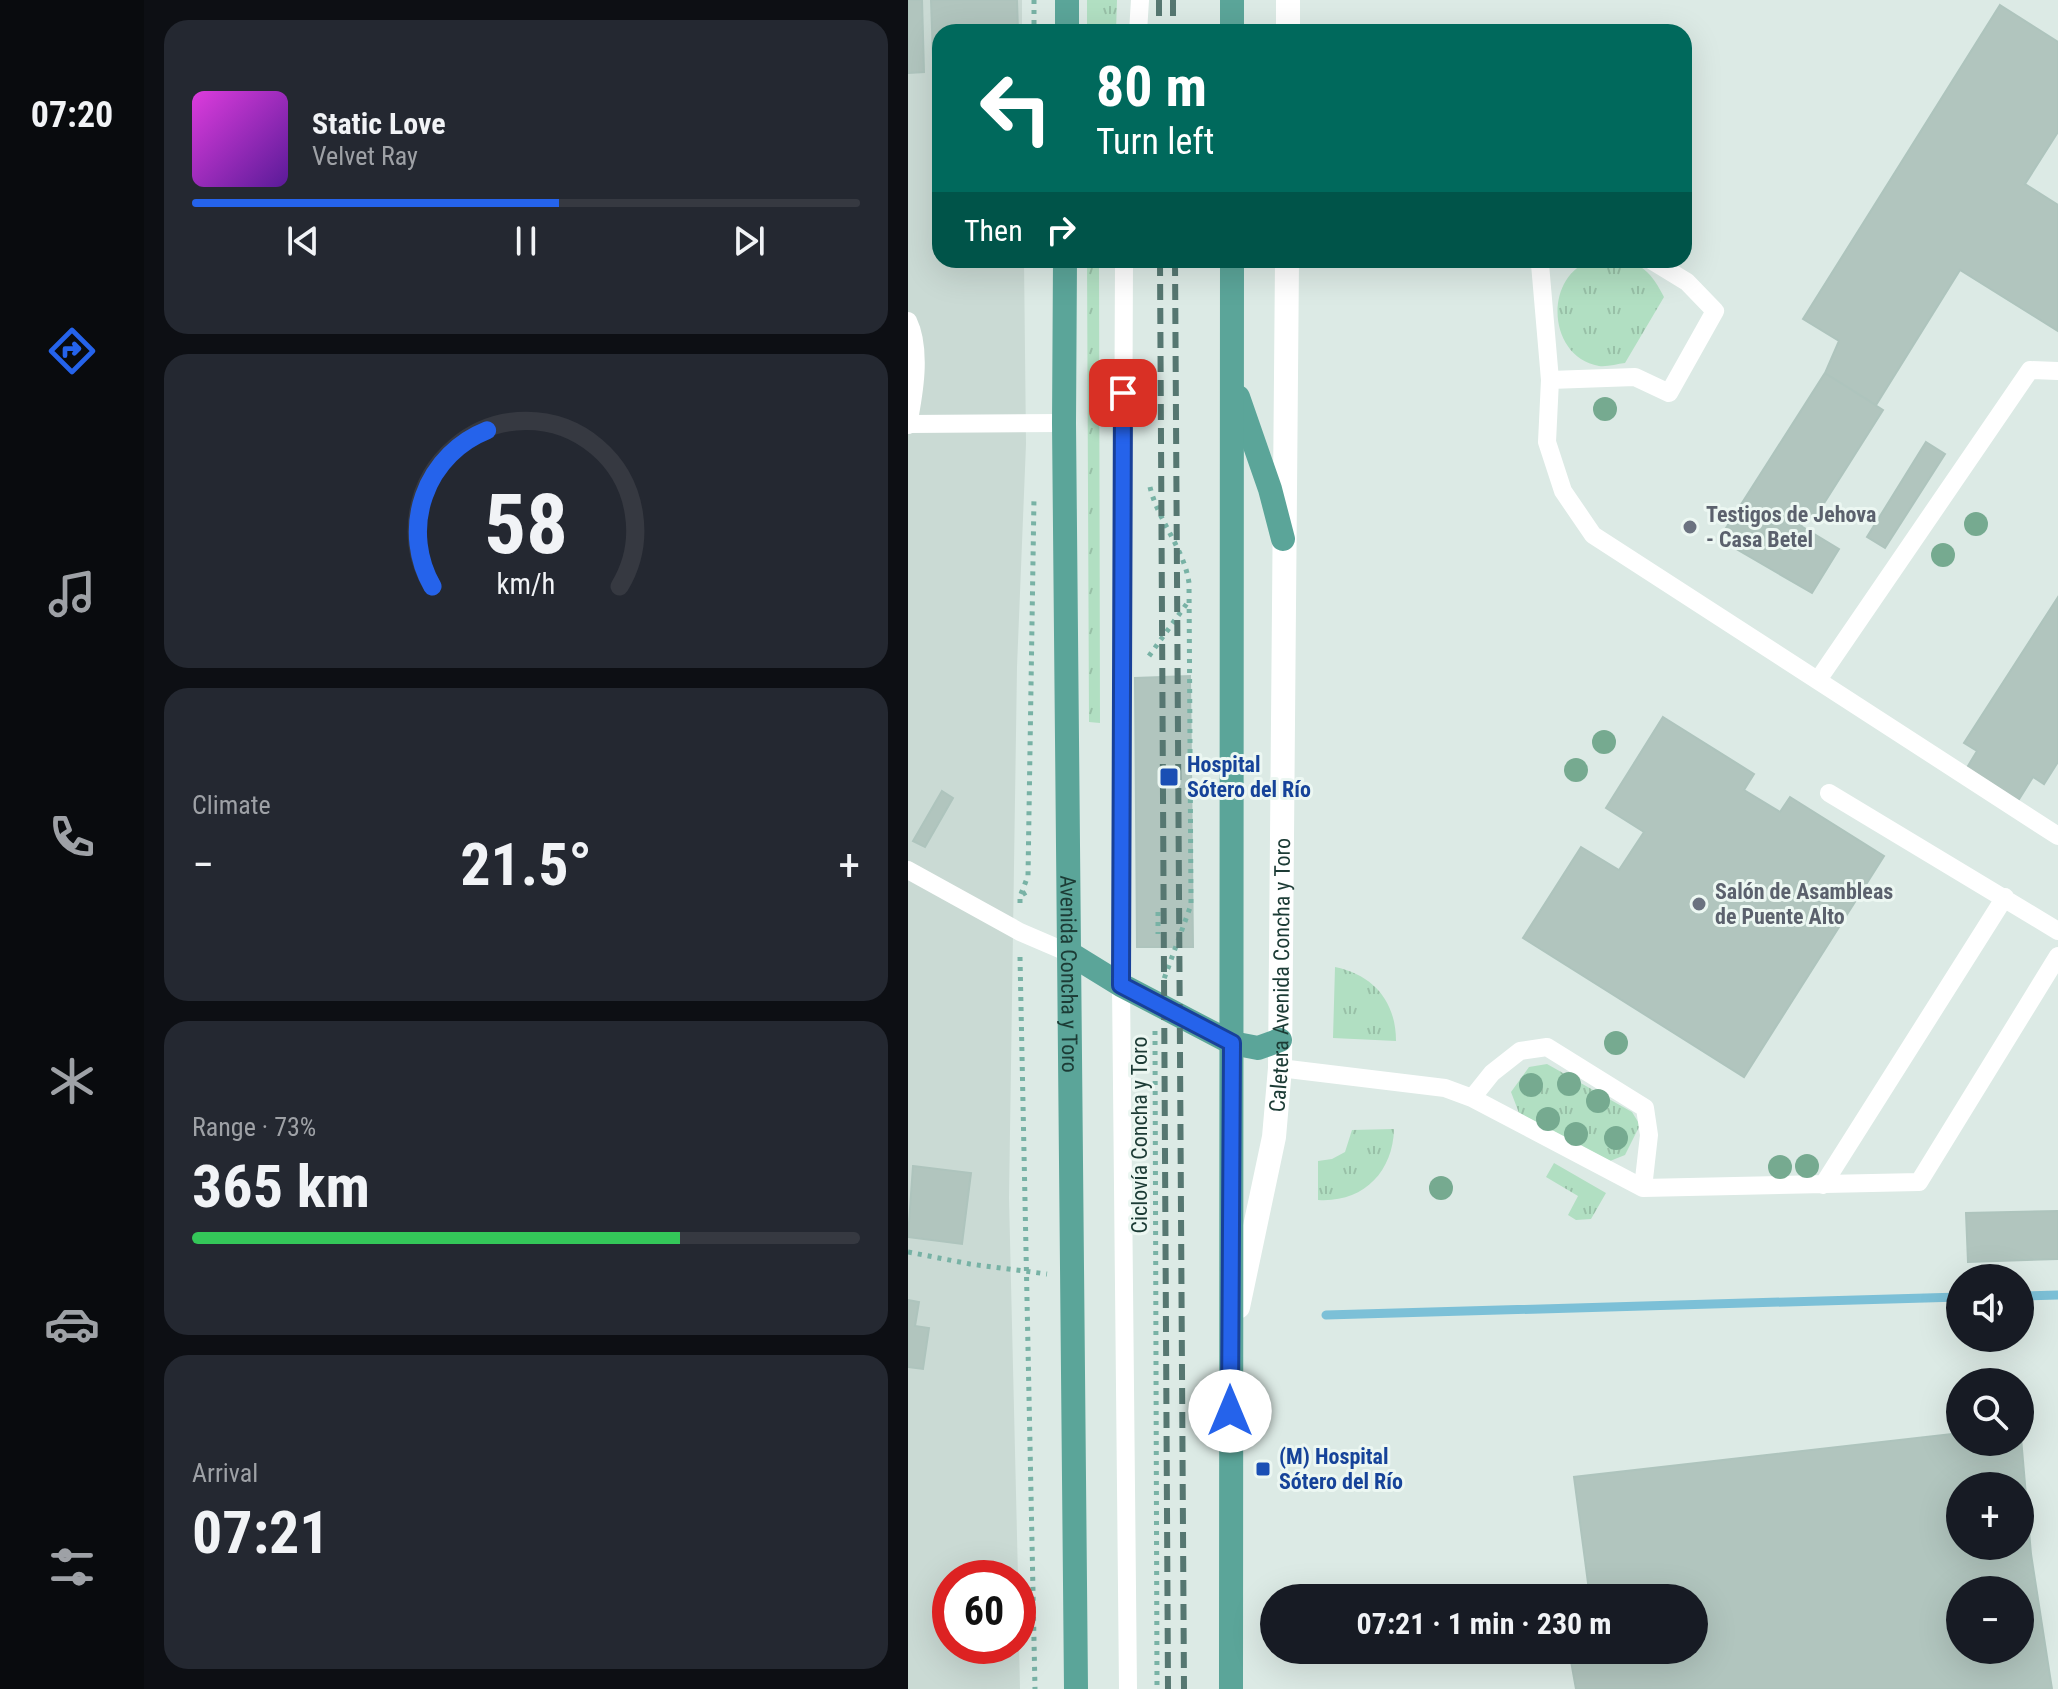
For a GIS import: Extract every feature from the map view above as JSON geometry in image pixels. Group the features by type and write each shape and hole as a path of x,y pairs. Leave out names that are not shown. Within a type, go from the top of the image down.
{"main road":[{"path":"1067,0 1067,24"},
{"path":"1232,0 1232,24"},
{"name":"Avenida Concha y Toro","path":"1065,268 1076,1689"},
{"path":"1231,1689 1232,268"},
{"path":"1231,378 1270,489 1283,539"},
{"path":"1069,953 1121,985 1232,1043 1258,1048 1280,1040"}],"street":[{"path":"1288,0 1288,24"},
{"name":"Caletera Avenida Concha y Toro","path":"1230,1349 1274,1137 1280,1068 1287,268"}],"lane":[{"path":"1138,24 1140,0"},
{"path":"1124,268 1121,985 1128,1689"},
{"path":"1542,268 1550,380 1547,442 1563,491 1593,535 2058,836"},
{"path":"1550,380 1635,377 1669,393 1715,311 1687,282 1664,268"},
{"path":"908,321 913,332 915,355 908,424 1064,423"},
{"path":"1818,680 2030,370 2058,371"},
{"path":"1829,793 2058,931"},
{"path":"908,870 1020,932 1069,953"},
{"path":"1823,1185 2005,897"},
{"path":"1280,1068 1445,1088 1472,1098 1643,1188 1919,1182 2058,956"},
{"path":"1472,1098 1492,1073 1520,1051 1547,1047 1645,1108 1649,1135 1643,1188"}],"path":[{"path":"1034,0 1034,24"},
{"name":"Ciclovía Concha y Toro","path":"1149,480 1154,503 1187,566 1191,905 1155,1003 1157,1689"},
{"path":"1020,896 1028,876 1034,486"},
{"path":"1029,901 1030,890"},
{"path":"1158,912 1158,934"},
{"path":"1020,932 1035,1689"},
{"path":"908,1252 1026,1272 1072,1276"}],"shaded area":[{"path":"908,0 1022,0 1022,24 932,24 932,268 1024,268 1026,444 1017,667 1009,1198 1018,1560 932,1560 932,1664 1019,1664 1020,1689 908,1689"}],"green space":[{"path":"1087,0 1117,0 1116,24 1087,24"},
{"path":"1087,268 1099,268 1100,723 1089,722"},
{"path":"1642,268 1657,284 1664,297 1625,363 1599,366 1582,360 1569,348 1561,333 1559,298 1565,282 1576,269"},
{"path":"1335,967 1361,976 1380,992 1392,1014 1396,1041 1333,1038"},
{"path":"1547,1064 1632,1112 1640,1125 1625,1155 1610,1161 1519,1113 1511,1092 1529,1067"},
{"path":"1394,1129 1388,1159 1372,1182 1348,1196 1318,1200 1318,1161 1332,1159 1345,1152 1352,1130"},
{"path":"1554,1163 1606,1193 1591,1219 1576,1220 1568,1215 1578,1196 1546,1177"}],"building":[{"path":"908,0 922,0 924,72 908,73"},
{"path":"931,0 1017,0 1018,24 932,24 932,29"},
{"path":"2000,5 2058,42 2058,132 2025,184 2058,205 2058,331 1960,270 1876,405 1825,373 1839,341 1803,319"},
{"path":"1825,373 1883,410 1814,519 1808,515 1801,526 1839,549 1812,593 1719,539"},
{"path":"1926,442 1945,454 1885,548 1867,537"},
{"path":"2058,597 2058,762 2044,784 2033,777 2016,804 1965,771 1977,751 1964,743"},
{"path":"1190,676 1193,947 1137,947 1135,678"},
{"name":"Salón de Asambleas de Puente Alto","path":"1663,717 1754,774 1744,790 1780,812 1790,797 1884,856 1744,1077 1523,938 1581,847 1619,870 1644,832 1606,808"},
{"path":"942,791 953,798 925,847 913,841"},
{"path":"913,1166 971,1173 962,1244 908,1237"},
{"path":"2058,1211 2058,1259 1968,1262 1966,1213"},
{"path":"908,1300 919,1302 915,1326 929,1328 923,1369 908,1367"},
{"path":"1946,1435 1946,1456 2023,1456 2024,1472 1946,1472 1946,1560 2032,1560 2052,1689 1576,1689 1572,1664 1708,1664 1708,1584 1588,1584 1574,1477"}],"waterway":[{"path":"2034,1296 2058,1295"},
{"path":"1326,1315 1946,1297"}],"railway":[{"path":"1159,0 1159,24"},
{"path":"1173,0 1173,24"},
{"path":"1160,268 1168,1689"},
{"path":"1175,268 1184,1689"}],"place":[{"name":"Testigos de Jehova - Casa Betel","path":"1690,527"},
{"name":"Hospital Sótero del Río","path":"1169,777"},
{"name":"Salón de Asambleas de Puente Alto","path":"1699,904"},
{"name":"(M) Hospital Sótero del Río","path":"1263,1469"}],"route":[{"path":"1123,393 1121,985 1232,1043 1230,1411"}]}
